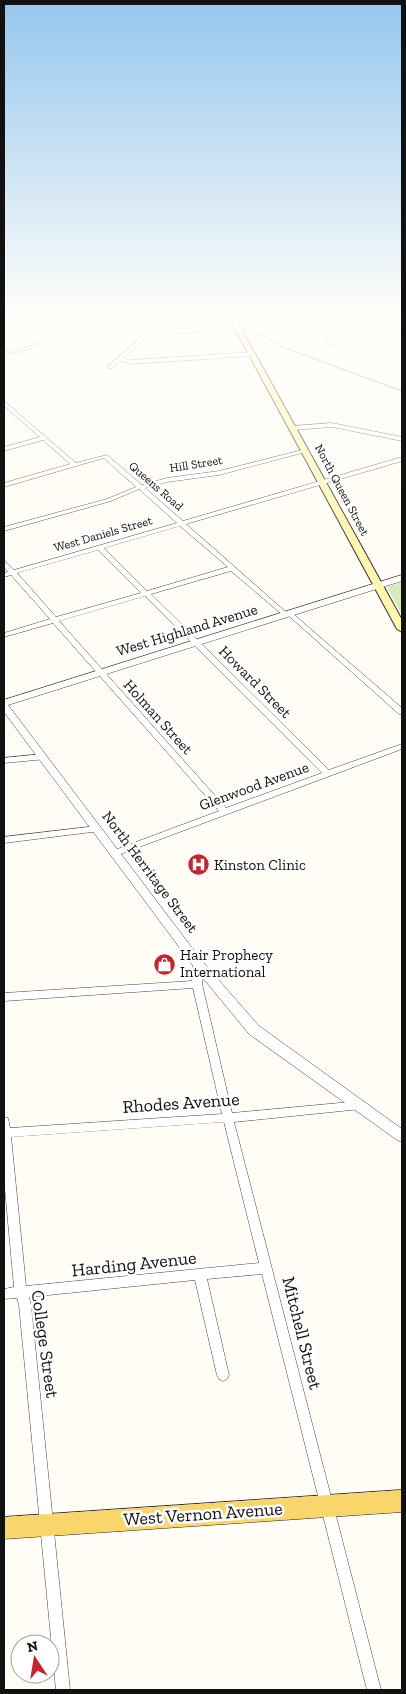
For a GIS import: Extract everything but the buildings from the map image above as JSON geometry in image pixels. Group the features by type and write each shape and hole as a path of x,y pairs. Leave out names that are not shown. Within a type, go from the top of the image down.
{"main road":[{"name":"North Queen Street","path":"273,391 402,629"},
{"name":"West Vernon Avenue","path":"4,1528 402,1501"}],"street":[{"path":"4,403 75,465"},
{"path":"4,413 13,411"},
{"path":"293,428 332,426 402,439"},
{"path":"4,449 44,438"},
{"name":"Hill Street","path":"4,529 109,500 141,487 167,480 229,470 306,451"},
{"name":"Queens Road","path":"75,465 105,456 402,712"},
{"name":"West Daniels Street","path":"4,575 402,460"},
{"path":"4,485 75,465"},
{"name":"Howard Street","path":"99,547 328,774"},
{"path":"4,563 12,573"},
{"path":"4,635 233,568"},
{"name":"Holman Street","path":"12,573 224,811"},
{"name":"West Highland Avenue","path":"4,705 402,578"},
{"name":"North Herritage Street","path":"4,705 198,964 254,1030 402,1136"},
{"name":"Glenwood Avenue","path":"115,853 402,746"},
{"path":"4,761 42,757"},
{"path":"4,840 97,829"},
{"path":"4,997 197,984 198,964"},
{"name":"Mitchell Street","path":"197,984 228,1118 374,1690"},
{"name":"Rhodes Avenue","path":"4,1129 228,1118 361,1105"},
{"name":"College Street","path":"4,1129 18,1282 25,1304 63,1690"},
{"name":"Harding Avenue","path":"4,1294 267,1268"},
{"path":"200,1275 223,1375"}],"green space":[{"path":"402,582 402,615 387,587"}],"place":[{"name":"Kinston Clinic","path":"198,865"},
{"name":"Hair Prophecy International","path":"164,964"}]}
